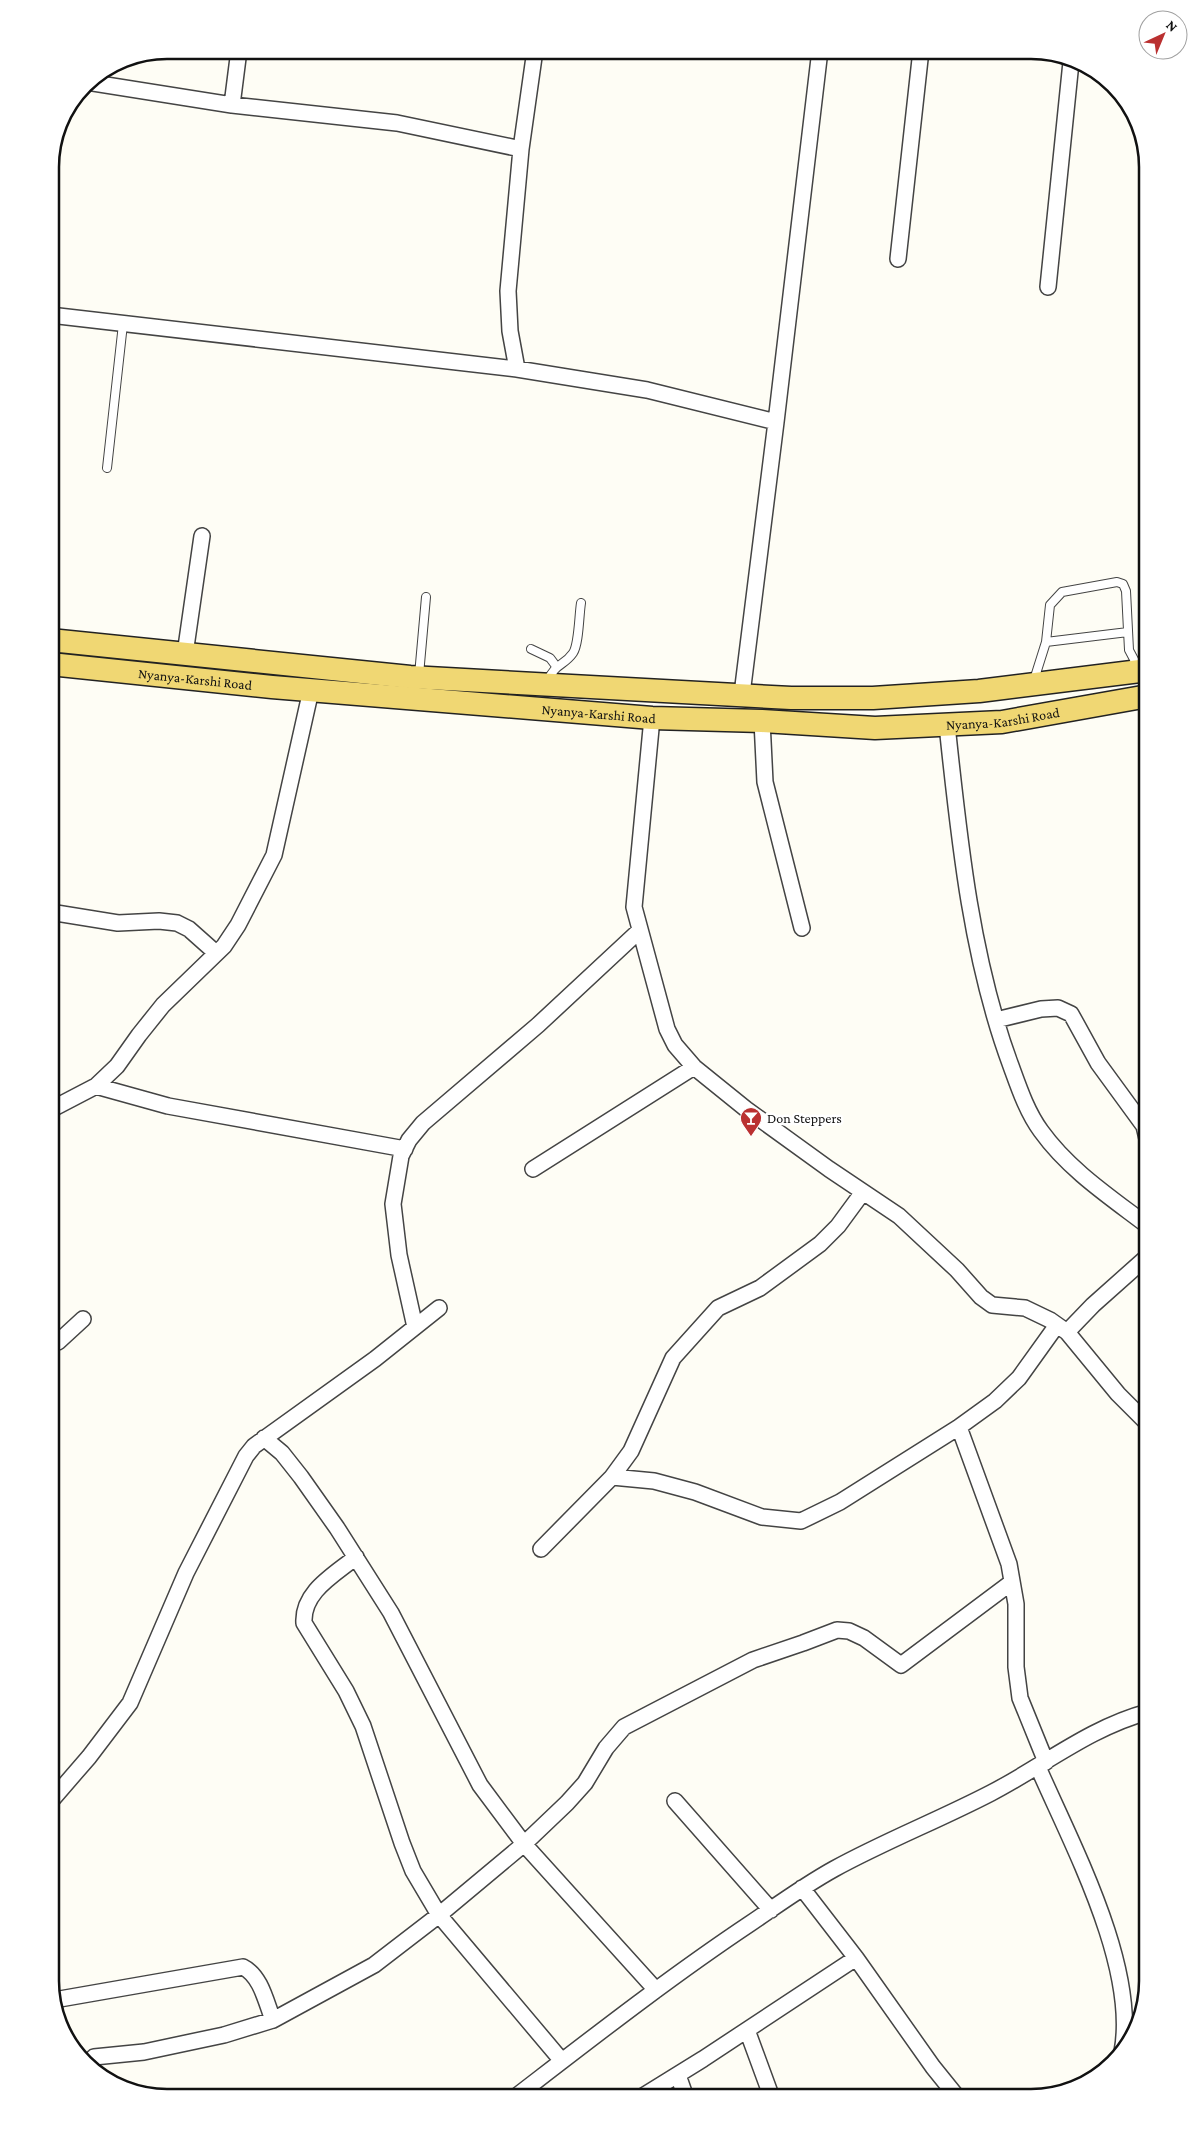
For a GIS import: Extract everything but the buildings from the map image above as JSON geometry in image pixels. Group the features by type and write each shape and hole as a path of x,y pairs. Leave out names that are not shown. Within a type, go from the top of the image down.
{"main road":[{"name":"Nyanya-Karshi Road","path":"59,641 424,677 551,675 791,698 874,698 979,692 1139,671"},
{"name":"Nyanya-Karshi Road","path":"59,665 311,690 652,718 762,721 875,728 1002,722 1139,698"},
{"path":"424,677 431,700"}],"street":[{"path":"232,105 238,59"},
{"path":"517,369 510,331 508,291 521,149 533,59"},
{"path":"742,694 819,59"},
{"path":"898,259 920,59"},
{"path":"1048,287 1071,66"},
{"path":"99,84 232,105 397,123 521,149"},
{"path":"59,317 517,369 647,390 776,422"},
{"path":"185,654 202,536"},
{"path":"59,1105 96,1086 117,1066 163,1006 216,953 238,925 274,856 311,690"},
{"path":"652,718 634,907 667,1029 675,1044 694,1067 746,1110 899,1216 981,1297 992,1305 1025,1308 1062,1328 1118,1394 1139,1415"},
{"path":"762,721 765,782 802,928"},
{"path":"947,725 957,814 971,907 996,1020 1018,1084 1028,1109 1041,1131 1082,1176 1139,1219"},
{"path":"59,913 118,922 159,921 177,923 189,929 216,953"},
{"path":"415,1327 399,1255 393,1204 402,1156 409,1140 423,1123 538,1025 639,931"},
{"path":"996,1020 1041,1009 1058,1008 1071,1014 1098,1063 1139,1119"},
{"path":"533,1168 694,1067"},
{"path":"96,1086 168,1106 405,1149"},
{"path":"541,1549 612,1477 631,1451 673,1358 718,1308 760,1288 820,1244 838,1226 863,1192"},
{"path":"612,1477 654,1481 694,1492 762,1517 801,1521 840,1502 959,1427 995,1401 1062,1328 1093,1305 1139,1264"},
{"path":"59,1792 89,1757 130,1703 190,1565 246,1456 264,1438 368,1364 439,1308"},
{"path":"59,1341 83,1319"},
{"path":"959,1427 1009,1564 1016,1604 1016,1667 1020,1698 1042,1764 1111,1942 1124,1995 1122,2038"},
{"path":"264,1438 282,1453 301,1477 356,1557 391,1613 480,1785 524,1844 656,1990"},
{"path":"356,1557 313,1592 303,1613 304,1623 346,1691 363,1726 413,1871 439,1915 562,2061"},
{"path":"94,2057 144,2052 224,2036 273,2020 374,1965 439,1915 524,1844 585,1783 606,1748 624,1727 752,1660 836,1630 849,1631 864,1638 901,1665 911,1660 1012,1582"},
{"path":"526,2089 708,1952 802,1888 901,1835 958,1810 1116,1722 1139,1715"},
{"path":"674,1801 771,1910"},
{"path":"802,1888 856,1958 951,2089"},
{"path":"655,2089 856,1958"},
{"path":"61,1999 243,1967 251,1971 258,1983 273,2020"},
{"path":"747,2030 769,2089"},
{"path":"678,2075 683,2089"}],"lane":[{"path":"108,468 123,324"},
{"path":"1033,685 1046,642 1050,605 1056,596 1062,592 1117,582 1123,584 1126,591 1129,650 1134,662 1139,666"},
{"path":"424,677 426,597"},
{"path":"551,675 575,649 581,603"},
{"path":"1046,642 1128,632"},
{"path":"531,649 550,658 551,675"}],"place":[{"name":"Don Steppers","path":"751,1137"}]}
